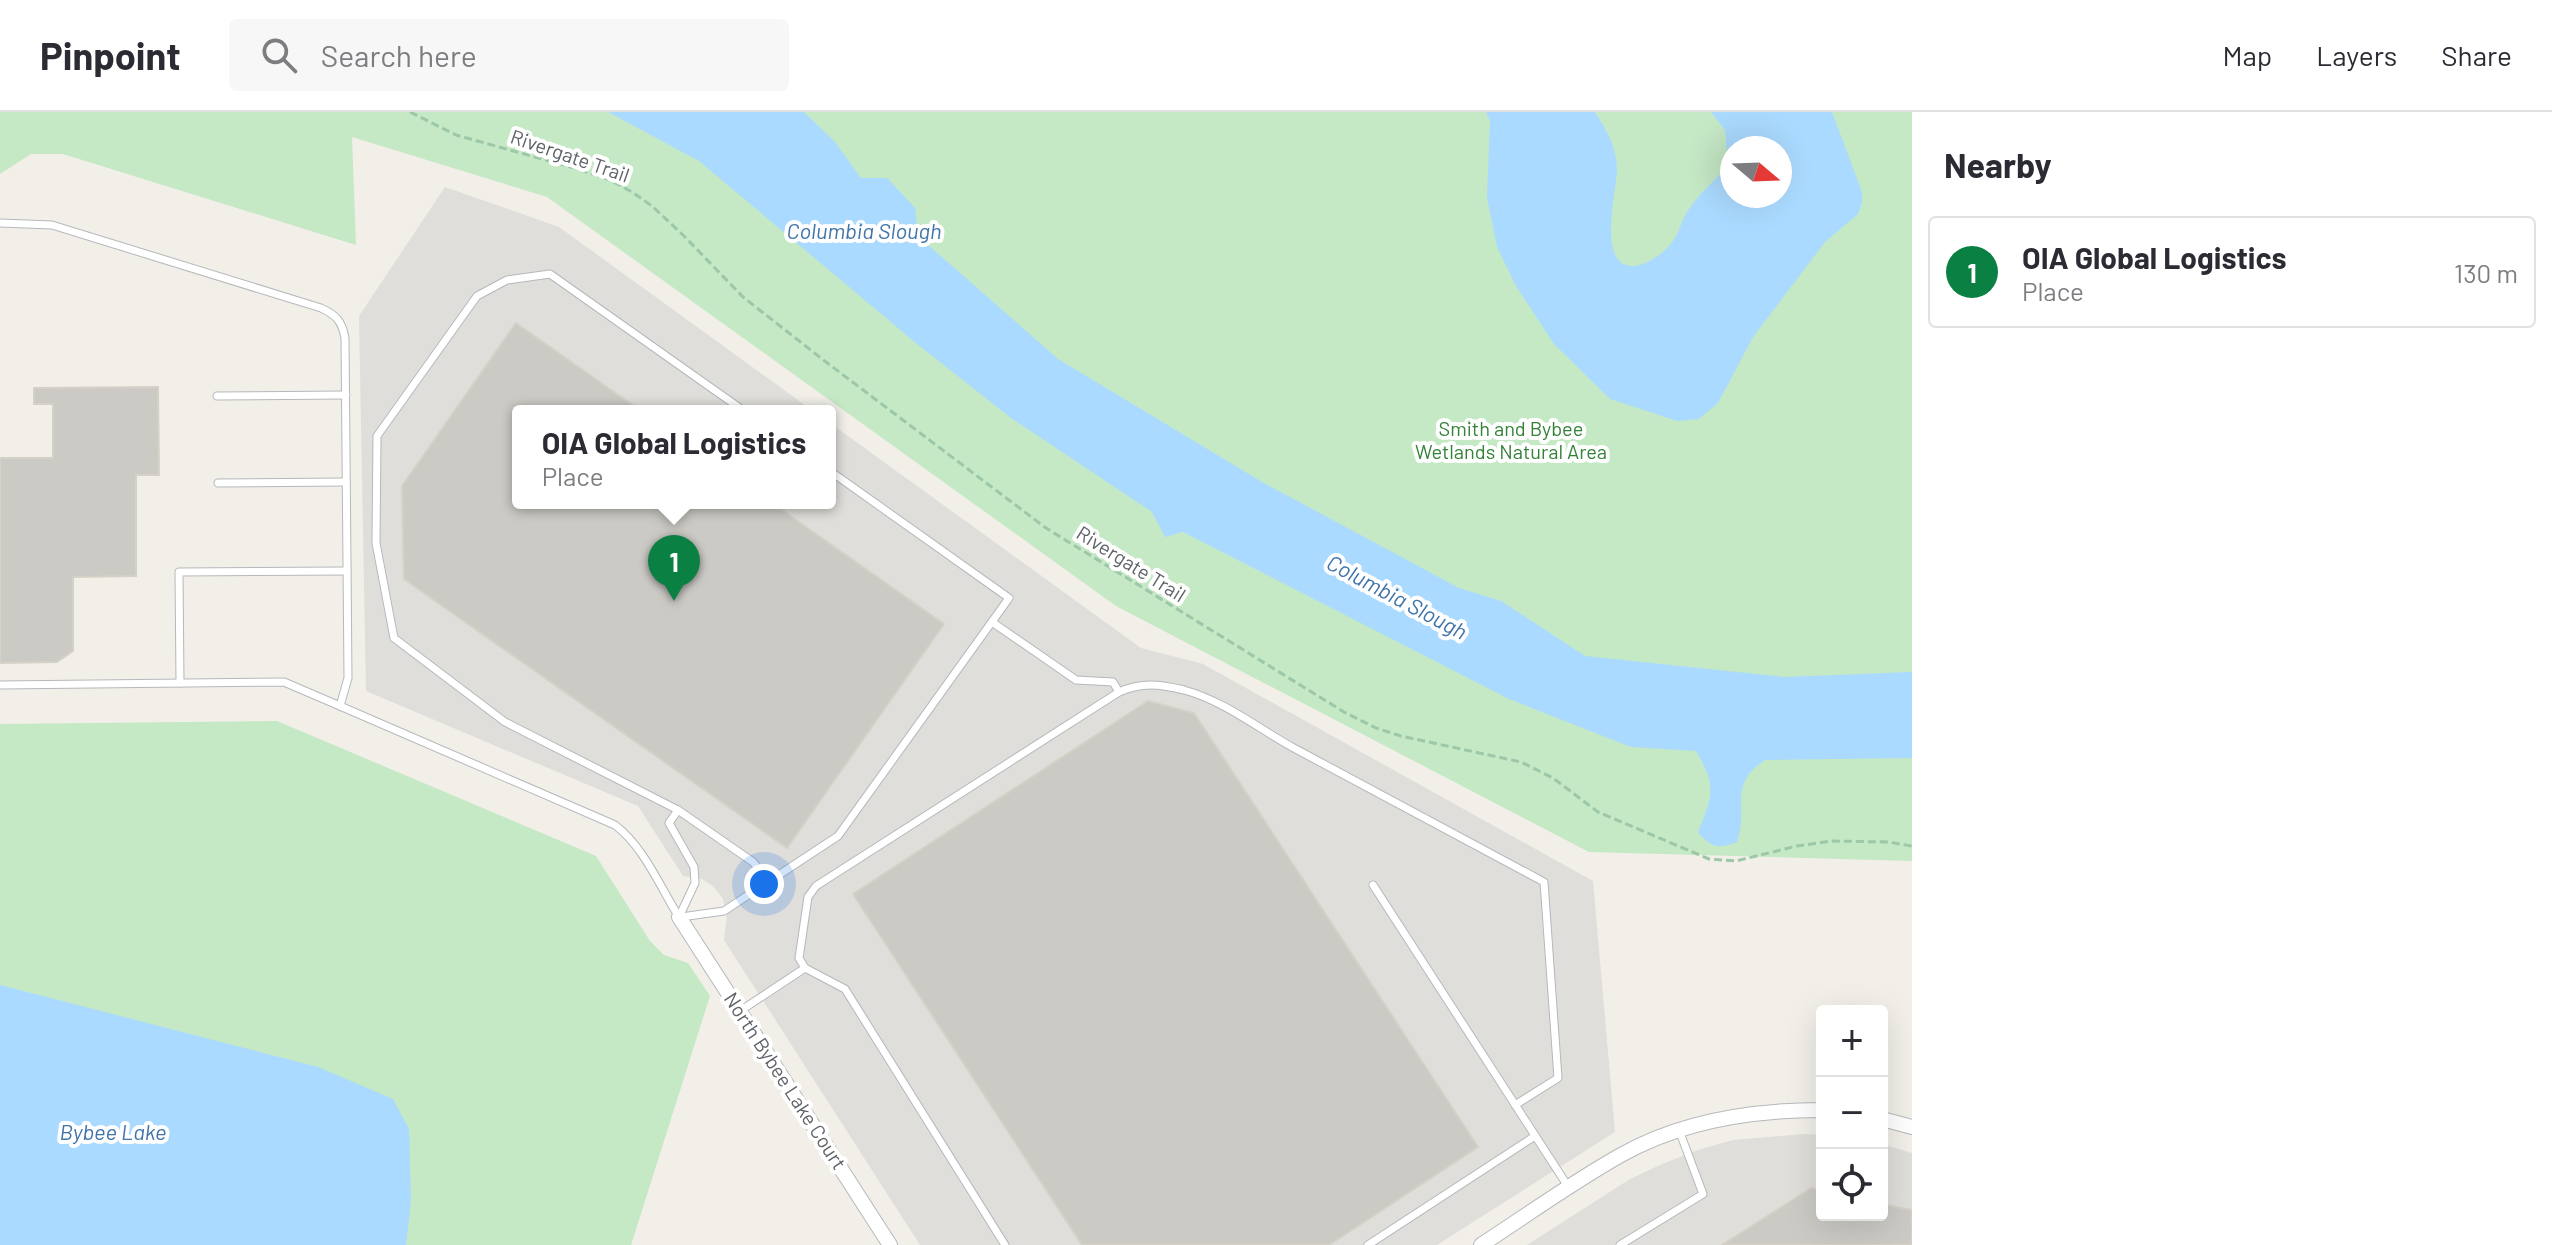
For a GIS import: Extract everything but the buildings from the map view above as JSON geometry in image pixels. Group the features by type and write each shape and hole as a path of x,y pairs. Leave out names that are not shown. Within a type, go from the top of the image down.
{"street":[{"name":"North Bybee Lake Court","path":"679,917 890,1245"},
{"path":"1481,1245 1621,1155 1679,1130 1768,1111 1816,1110"}],"lane":[{"path":"0,223 52,225 321,308 342,322 346,395 348,678 340,706"},
{"path":"736,405 550,274 507,280 477,296 377,436 376,543 394,638 505,722 678,810 753,862 769,881"},
{"path":"217,396 346,395"},
{"path":"679,917 724,911 838,836 1009,598 836,475"},
{"path":"218,483 346,482"},
{"path":"180,683 179,572 347,571"},
{"path":"992,622 1076,680 1113,682 1119,692"},
{"path":"0,685 284,682 615,825 628,835 641,853 679,917"},
{"path":"1005,1245 845,989 805,968 799,958 808,897 816,886 1119,692 1135,685 1156,685 1186,691 1225,706 1277,739 1544,882 1558,1078 1515,1105"},
{"path":"678,810 669,823 694,867 695,883 679,917"},
{"path":"1373,885 1569,1188"},
{"path":"739,1011 805,968"},
{"path":"1620,1245 1703,1194 1679,1130"},
{"path":"1368,1245 1535,1136"}],"path":[{"name":"Rivergate Trail","path":"410,112 456,135 578,169 610,180 632,192 684,236 743,297 1046,528 1344,712 1376,728 1424,742 1521,762 1553,778 1598,812 1709,859 1736,861 1832,841 1888,842 1912,846"}],"shaded area":[{"path":"445,187 559,227 805,405 512,405 512,509 836,509 836,427 1141,648 1203,664 1593,881 1615,1132 1437,1245 920,1245 724,940 727,916 723,899 713,886 702,879 683,876 638,806 366,691 359,316"},
{"path":"1816,1135 1816,1221 1888,1221 1888,1146 1912,1153 1912,1245 1527,1245 1630,1179 1701,1149 1733,1140"}],"green space":[{"name":"Smith and Bybee Wetlands Natural Area","path":"0,112 1830,112 1834,119 1832,112 1912,112 1912,861 1589,852 1116,606 547,197 352,137 356,245 63,154 31,154 0,174"},
{"path":"277,721 596,856 650,941 664,955 688,963 710,996 631,1245 0,1245 0,724"}],"water":[{"name":"Columbia Slough","path":"608,112 804,112 834,141 861,178 887,178 915,208 918,236 1058,359 1262,482 1459,588 1501,601 1585,656 1784,677 1912,672 1912,758 1765,760 1746,778 1737,842 1725,846 1711,844 1698,832 1707,809 1710,783 1696,751 1631,747 1509,699 1183,532 1165,537 1152,512 1011,418 917,344 699,161"},
{"path":"1486,112 1595,112 1610,139 1616,160 1611,226 1615,254 1622,263 1633,266 1653,259 1670,245 1691,206 1720,174 1720,208 1792,208 1792,136 1726,136 1725,130 1711,112 1832,112 1862,192 1858,214 1825,242 1753,337 1718,403 1699,419 1677,421 1610,399 1554,344 1516,286 1497,247 1487,198 1490,121"},
{"name":"Bybee Lake","path":"0,985 318,1067 393,1099 409,1129 411,1200 406,1245 0,1245"}],"place":[{"name":"OIA Global Logistics","path":"674,601"}]}
